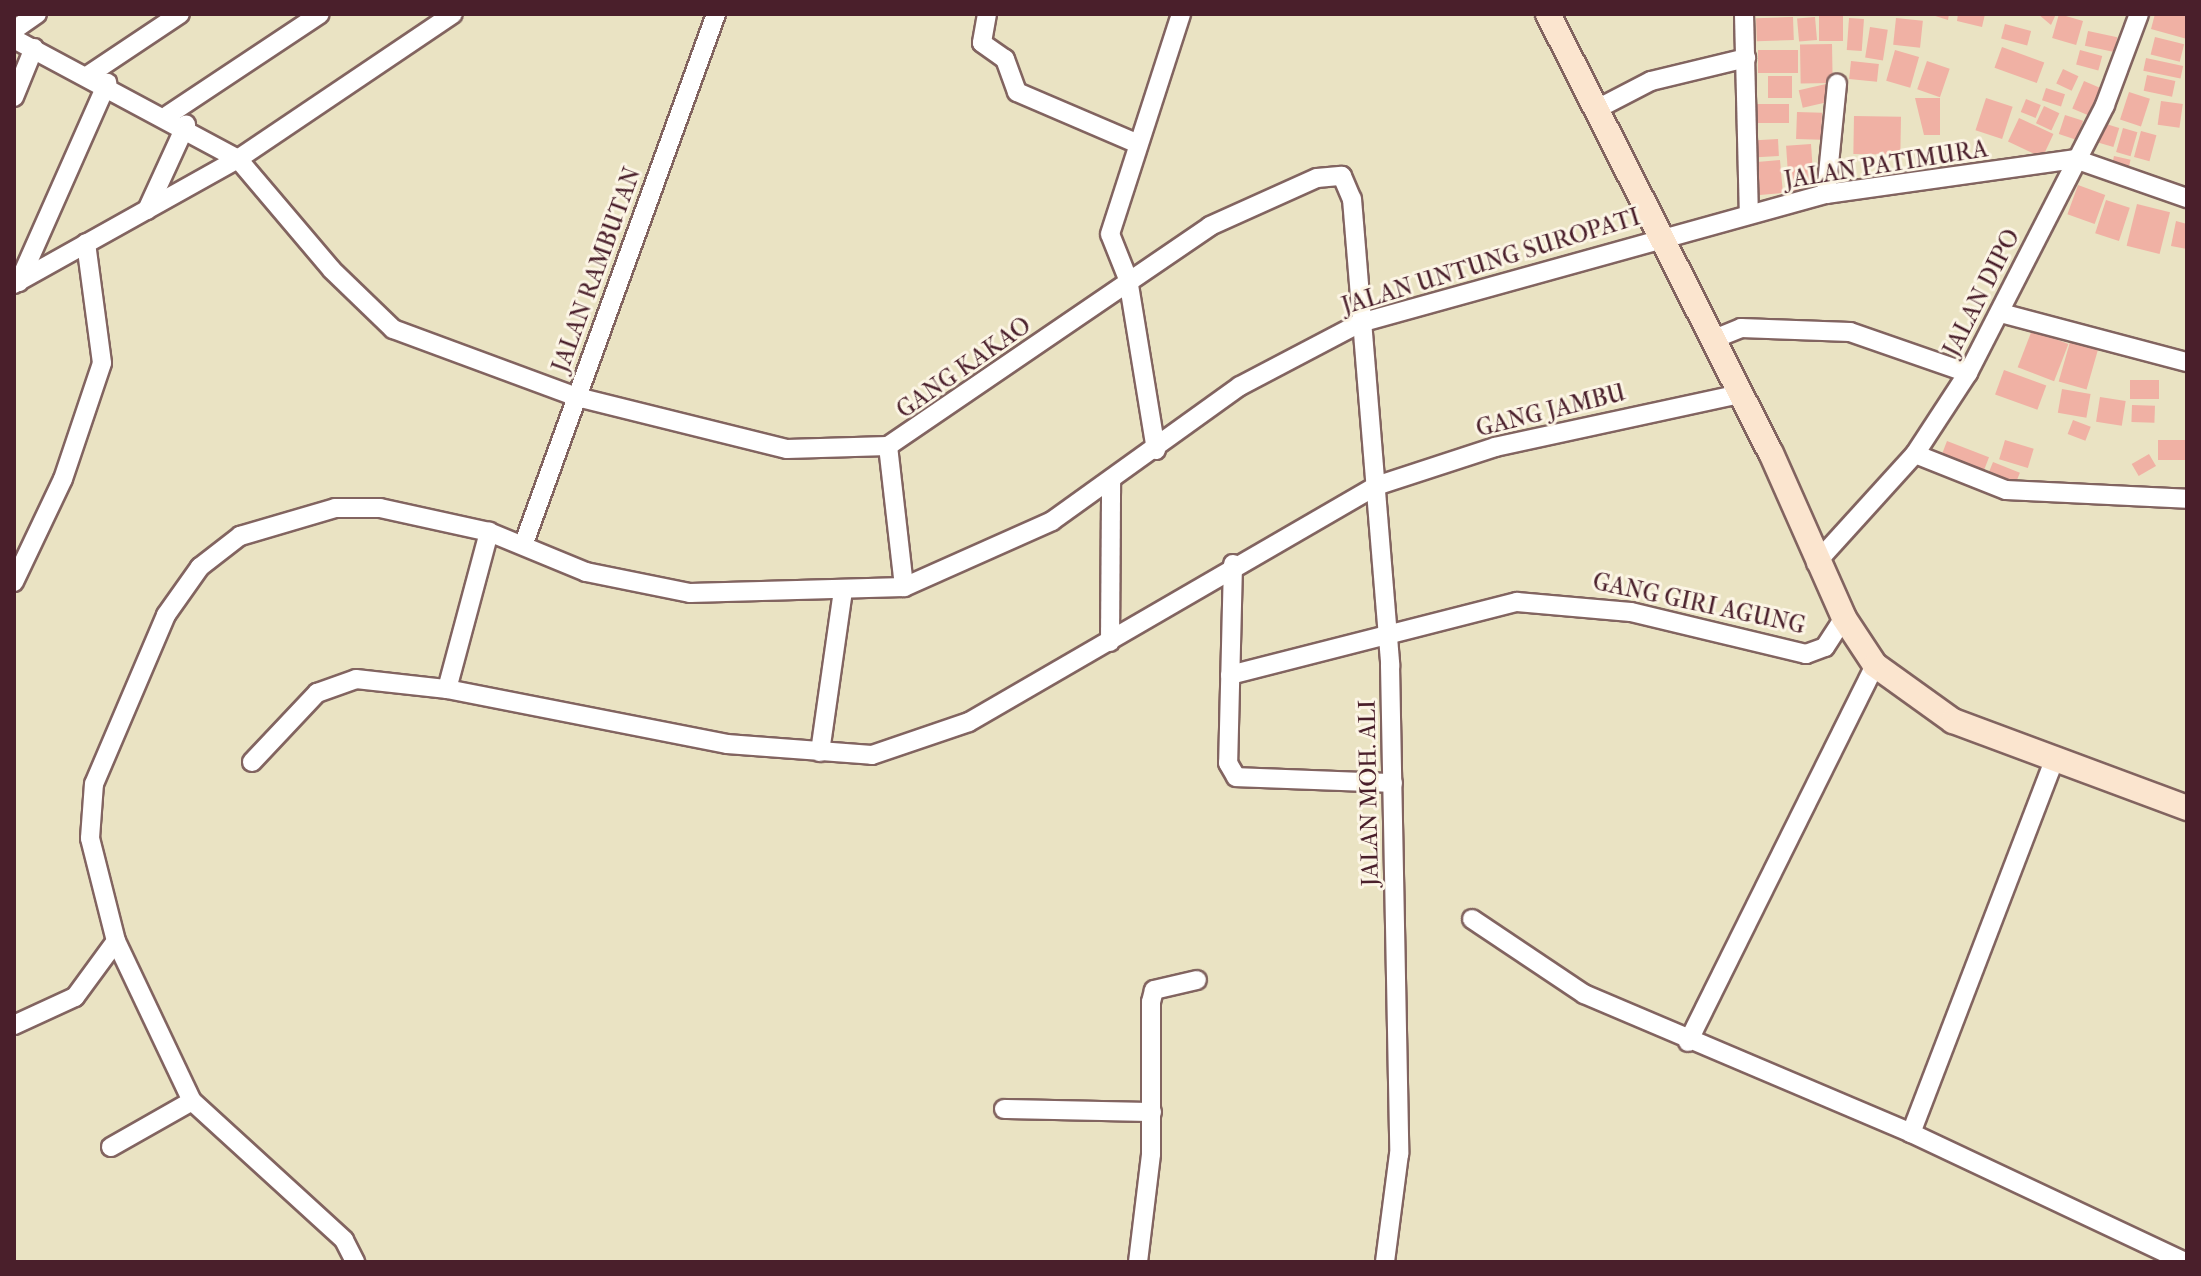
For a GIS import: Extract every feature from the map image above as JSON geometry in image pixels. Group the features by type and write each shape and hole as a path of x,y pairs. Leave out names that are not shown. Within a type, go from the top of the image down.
{"street":[{"path":"14,30 37,14"},
{"path":"16,283 98,78 180,14"},
{"path":"168,115 320,14"},
{"path":"16,283 238,159 453,14"},
{"name":"JALAN RAMBUTAN","path":"524,543 716,14"},
{"path":"987,14 982,43 1005,59 1017,92 1136,143"},
{"path":"1548,14 1659,237 1714,339 1816,563 1844,618 1875,665 1953,721 2053,763 2186,803"},
{"path":"1744,14 1749,214"},
{"name":"JALAN DIPO","path":"1816,563 1915,454 1968,373 2001,313 2075,159 2139,14"},
{"path":"1156,450 1128,279 1110,234 1174,16"},
{"name":"GANG KAKAO","path":"14,39 168,115 238,159 332,270 393,329 577,397 787,449 888,446 988,384 1128,279 1210,226 1317,178 1342,176 1352,199 1360,323"},
{"path":"14,97 34,48"},
{"path":"1595,110 1651,81 1746,58"},
{"path":"1826,194 1837,84"},
{"path":"147,210 186,125"},
{"path":"2075,159 2187,198"},
{"name":"JALAN PATIMURA","path":"1659,237 1826,194 2075,159"},
{"name":"JALAN UNTUNG SUROPATI","path":"192,1101 116,941 90,838 94,784 150,648 200,567 240,536 335,508 380,508 489,532 524,543 586,572 690,593 904,587 1052,521 1156,450 1251,379 1360,323 1659,237"},
{"path":"14,582 63,479 102,363 103,327 86,243"},
{"path":"2001,313 2187,362"},
{"name":"JALAN MOH. ALI","path":"1360,323 1387,634 1393,783 1399,1154 1385,1262"},
{"path":"1714,339 1741,328 1850,332 1968,373"},
{"name":"GANG JAMBU","path":"252,762 317,693 356,679 447,689 713,742 872,755 916,744 1110,642 1233,564 1376,486 1495,447 1740,394"},
{"path":"888,446 904,587"},
{"path":"1915,454 2006,490 2187,499"},
{"path":"1110,642 1111,482"},
{"path":"447,689 489,532"},
{"path":"1233,564 1228,763 1236,777 1393,783"},
{"path":"820,752 843,590"},
{"name":"GANG GIRI AGUNG","path":"1230,675 1517,602 1573,602 1806,654 1825,647 1844,618"},
{"path":"1688,1042 1875,665"},
{"path":"1911,1133 2053,763"},
{"path":"1472,919 1545,974 1688,1042 1911,1133 2185,1262"},
{"path":"14,1025 75,997 116,941"},
{"path":"1138,1262 1152,1112 1154,990 1197,980"},
{"path":"111,1147 192,1101 344,1240 355,1262"},
{"path":"1004,1109 1152,1112"}],"building":[{"path":"1819,14 1843,14 1843,41 1819,41"},
{"path":"1929,14 1949,14 1948,20"},
{"path":"1958,14 1985,14 1982,27 1957,21"},
{"path":"2038,14 2056,14 2051,25"},
{"path":"2059,14 2083,21 2076,45 2052,38"},
{"path":"2155,14 2187,14 2187,39 2151,29"},
{"path":"1793,17 1794,40 1757,41 1756,18"},
{"path":"1815,17 1817,40 1799,41 1797,19"},
{"path":"1849,18 1864,19 1862,51 1847,50"},
{"path":"1896,18 1923,21 1920,48 1893,45"},
{"path":"2005,24 2031,31 2027,45 2001,38"},
{"path":"1870,27 1888,30 1883,60 1865,58"},
{"path":"2088,31 2117,37 2114,52 2085,46"},
{"path":"2155,37 2184,44 2180,62 2151,54"},
{"path":"1832,44 1833,83 1801,84 1800,45"},
{"path":"2002,47 2044,62 2037,83 1994,68"},
{"path":"1758,50 1798,50 1798,73 1758,73"},
{"path":"1895,50 1919,57 1910,88 1886,81"},
{"path":"2080,50 2102,56 2098,70 2076,64"},
{"path":"2146,58 2183,66 2180,79 2143,71"},
{"path":"1851,61 1879,64 1877,82 1849,79"},
{"path":"1927,61 1950,69 1940,97 1917,89"},
{"path":"2063,69 2078,76 2072,91 2056,84"},
{"path":"2147,75 2175,81 2172,97 2144,91"},
{"path":"1768,76 1792,76 1792,98 1768,98"},
{"path":"2084,81 2103,89 2092,117 2072,109"},
{"path":"1826,84 1830,102 1803,108 1799,90"},
{"path":"2046,88 2065,94 2061,107 2042,100"},
{"path":"2129,92 2150,99 2141,126 2120,120"},
{"path":"1915,98 1940,98 1940,135 1924,135"},
{"path":"1986,98 2013,107 2002,139 1975,130"},
{"path":"2026,99 2041,105 2036,118 2021,112"},
{"path":"2161,101 2183,104 2179,128 2158,125"},
{"path":"1757,104 1789,104 1789,123 1757,123"},
{"path":"2044,106 2059,113 2051,130 2036,123"},
{"path":"1797,112 1822,113 1821,140 1796,139"},
{"path":"2065,115 2083,121 2077,140 2059,134"},
{"path":"1854,116 1901,117 1900,155 1853,154"},
{"path":"2019,118 2053,134 2042,158 2008,142"},
{"path":"2103,123 2119,128 2113,147 2097,142"},
{"path":"2123,128 2137,132 2131,156 2116,152"},
{"path":"2141,131 2156,135 2149,161 2134,157"},
{"path":"1778,139 1779,156 1757,157 1756,140"},
{"path":"1811,144 1814,190 1789,192 1786,146"},
{"path":"2114,156 2131,160 2128,171 2112,167"},
{"path":"1780,160 1783,193 1754,195 1751,163"},
{"path":"2078,185 2105,195 2095,224 2067,214"},
{"path":"2106,200 2130,208 2119,241 2095,233"},
{"path":"2137,204 2170,212 2160,254 2127,246"},
{"path":"2176,221 2187,224 2187,249 2171,246"},
{"path":"2032,330 2068,344 2054,381 2018,367"},
{"path":"2070,342 2098,350 2087,389 2059,381"},
{"path":"2004,370 2046,385 2037,410 1995,394"},
{"path":"2130,380 2159,380 2159,399 2130,399"},
{"path":"2062,389 2091,394 2086,418 2058,413"},
{"path":"2100,397 2126,401 2122,426 2096,422"},
{"path":"2132,405 2155,406 2154,423 2131,422"},
{"path":"2073,420 2091,427 2085,441 2068,434"},
{"path":"2005,440 2034,449 2028,468 1999,459"},
{"path":"2158,440 2187,440 2187,460 2158,460"},
{"path":"1947,441 1989,457 1982,475 1940,459"},
{"path":"2149,454 2156,466 2139,476 2132,464"},
{"path":"1993,462 2020,473 2014,489 1987,478"}]}
